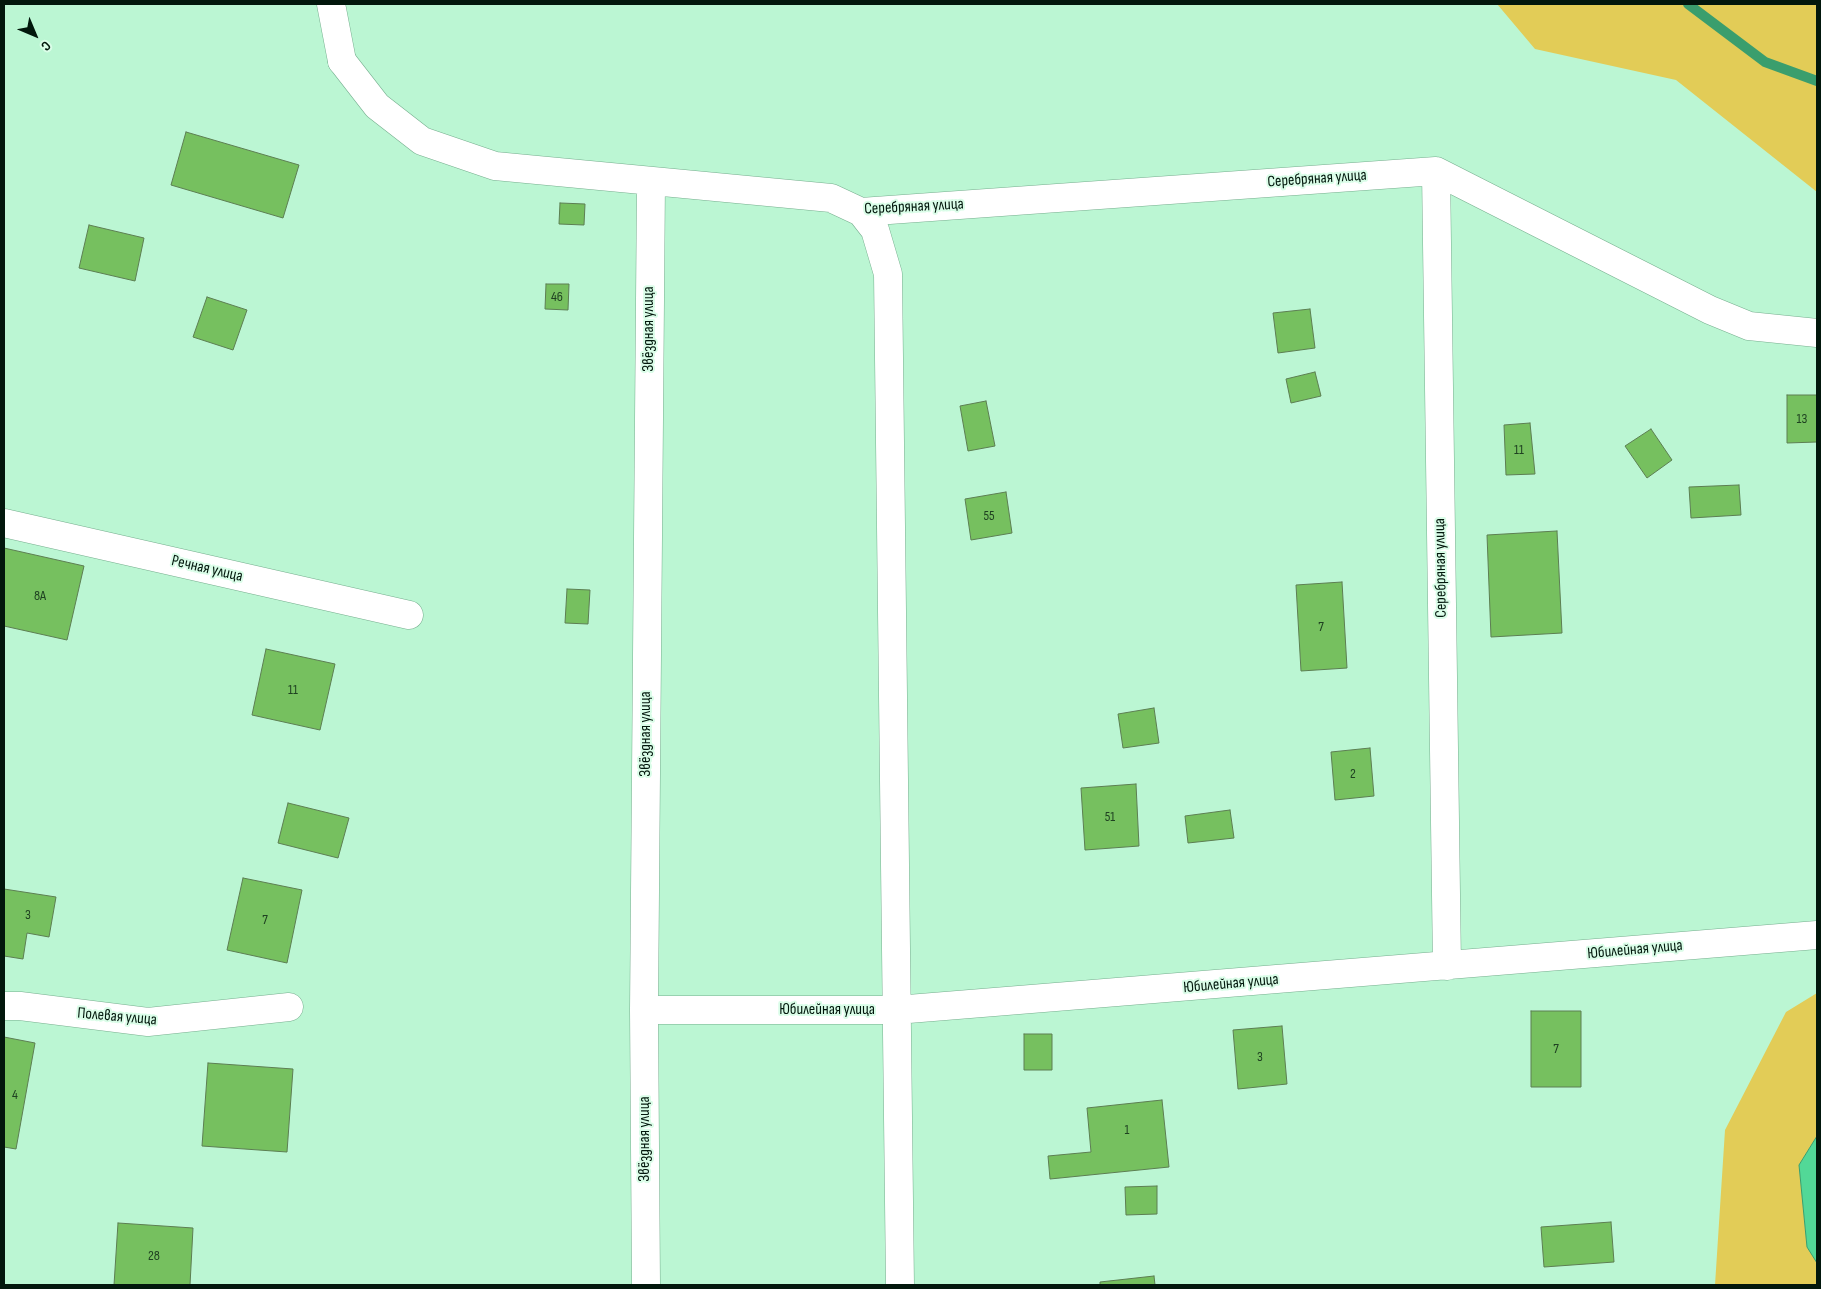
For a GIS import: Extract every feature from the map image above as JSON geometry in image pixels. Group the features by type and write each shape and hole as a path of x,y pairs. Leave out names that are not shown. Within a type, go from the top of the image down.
{"street":[{"name":"Серебряная улица","path":"331,4 342,61 377,106 422,141 495,166 831,198 861,212 1436,170 1446,966"},
{"path":"1436,170 1710,310 1749,326 1817,333"},
{"name":"Звёздная улица","path":"646,1285 644,1010 651,182"},
{"path":"861,212 875,230 888,274 900,1285"},
{"name":"Речная улица","path":"4,523 409,615"},
{"name":"Юбилейная улица","path":"644,1010 896,1010 1817,935"},
{"name":"Полевая улица","path":"4,1006 20,1006 148,1022 289,1007"}],"shaded area":[{"path":"1497,4 1817,4 1817,192 1676,80 1535,49"},
{"path":"1817,993 1817,1136 1799,1165 1807,1247 1817,1263 1817,1285 1715,1285 1725,1130 1786,1012"},
{"path":"1817,1136 1817,1263 1807,1247 1799,1165"}],"building":[{"path":"186,132 299,165 283,218 171,185"},
{"path":"560,203 585,204 584,225 559,224"},
{"path":"89,225 144,238 135,281 79,268"},
{"path":"546,284 569,284 568,310 545,309"},
{"path":"207,297 247,310 233,350 193,337"},
{"path":"1310,309 1315,348 1278,353 1273,313"},
{"path":"1315,372 1321,396 1291,403 1286,379"},
{"path":"1787,395 1817,395 1817,442 1787,443"},
{"path":"986,401 995,446 968,451 960,406"},
{"path":"1530,423 1535,474 1506,475 1504,425"},
{"path":"1651,429 1672,460 1647,478 1625,446"},
{"path":"1739,485 1741,515 1691,518 1689,487"},
{"path":"1006,492 1012,533 971,540 965,499"},
{"path":"1557,531 1562,633 1491,637 1487,535"},
{"path":"4,548 84,566 67,640 4,626"},
{"path":"1342,582 1347,668 1301,671 1296,585"},
{"path":"567,589 590,590 588,624 565,623"},
{"path":"266,649 335,664 320,730 252,715"},
{"path":"1154,708 1159,743 1123,748 1118,714"},
{"path":"1370,748 1374,796 1335,800 1331,752"},
{"path":"1136,784 1139,846 1085,850 1081,788"},
{"path":"288,803 349,818 338,858 278,843"},
{"path":"1230,810 1234,838 1188,843 1185,816"},
{"path":"243,878 302,890 287,963 227,950"},
{"path":"4,889 56,897 49,937 27,933 23,959 4,956"},
{"path":"1531,1011 1581,1011 1581,1087 1531,1087"},
{"path":"1282,1026 1287,1084 1238,1089 1233,1030"},
{"path":"1024,1034 1052,1034 1052,1070 1024,1070"},
{"path":"4,1037 35,1043 16,1149 4,1147"},
{"path":"208,1063 293,1069 287,1152 202,1146"},
{"path":"1162,1100 1169,1167 1050,1179 1048,1156 1091,1152 1087,1108"},
{"path":"1157,1186 1157,1214 1126,1215 1125,1187"},
{"path":"1611,1222 1614,1262 1544,1267 1541,1227"},
{"path":"118,1223 193,1228 190,1285 114,1285"},
{"path":"1154,1276 1155,1285 1100,1285 1100,1282"}],"waterway":[{"path":"1688,4 1765,62 1817,81"}]}
